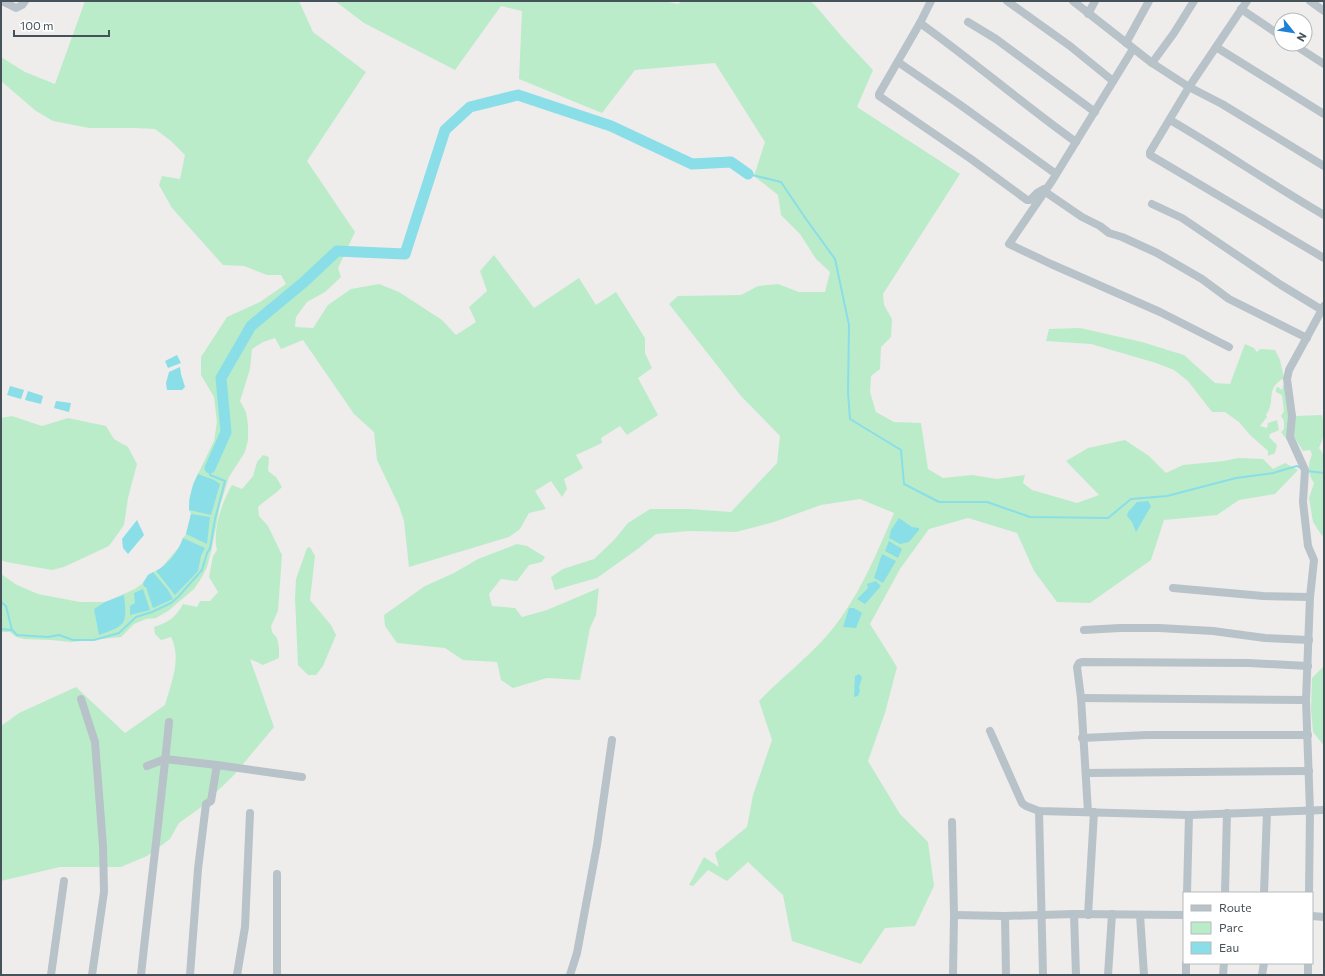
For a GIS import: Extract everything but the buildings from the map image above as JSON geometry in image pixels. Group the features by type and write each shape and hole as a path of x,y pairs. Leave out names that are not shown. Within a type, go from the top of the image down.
{"street":[{"path":"2,1 16,8 22,6 25,1"},
{"path":"931,1 879,96 971,159 1027,200 1032,199 1039,191 1045,190 1082,217 1100,226 1109,233 1122,237 1157,253 1202,279 1229,299 1307,338"},
{"path":"1007,1 1070,46 1113,81"},
{"path":"1072,1 1152,63 1324,166"},
{"path":"1088,14 1095,1"},
{"path":"1149,1 1113,81 1056,174 1009,244 1160,312 1229,347"},
{"path":"1152,63 1174,33 1194,1"},
{"path":"1247,1 1190,87 1150,152 1152,157 1193,179 1264,224 1324,258"},
{"path":"1310,1 1323,9"},
{"path":"1241,9 1273,31"},
{"path":"968,22 996,39 1095,112"},
{"path":"920,23 954,47 1032,110 1076,142"},
{"path":"1216,47 1324,114"},
{"path":"1306,52 1324,64"},
{"path":"898,62 1056,174"},
{"path":"1170,120 1209,142 1272,184 1324,215"},
{"path":"1152,204 1182,218 1282,285 1323,308 1288,370 1286,379 1292,416 1290,440 1305,470 1303,502 1308,546 1314,560 1310,597 1306,700 1310,810 1309,892"},
{"path":"1173,588 1264,596 1310,597"},
{"path":"1084,630 1159,628 1213,631 1266,638 1309,640"},
{"path":"1088,915 1091,812 1082,738 1081,698 1077,667 1079,664 1082,662 1249,663 1308,666"},
{"path":"1081,698 1306,700"},
{"path":"81,699 95,742 103,846 104,892 92,975"},
{"path":"141,975 169,722"},
{"path":"990,731 1022,803 1038,811 1189,815 1324,810"},
{"path":"1082,738 1147,735 1308,734"},
{"path":"570,975 577,953 598,845 612,740"},
{"path":"147,766 165,760 217,765 302,777"},
{"path":"190,975 198,869 206,804 211,801 217,765"},
{"path":"1086,773 1309,771"},
{"path":"1038,811 1043,975"},
{"path":"1264,892 1267,812"},
{"path":"237,975 245,927 250,813"},
{"path":"1225,892 1227,813"},
{"path":"1187,892 1189,815"},
{"path":"952,822 954,915 953,975"},
{"path":"277,874 277,975"},
{"path":"51,975 64,881"},
{"path":"1074,914 1076,975"},
{"path":"1108,975 1112,914"},
{"path":"954,915 1183,915"},
{"path":"1140,915 1144,975"},
{"path":"1005,916 1006,975"},
{"path":"1313,916 1324,917"},
{"path":"1186,964 1186,975"},
{"path":"1224,964 1224,975"},
{"path":"1262,975 1264,964"},
{"path":"1308,964 1308,975"}],"green space":[{"path":"85,1 299,1 313,32 366,72 307,161 355,232 338,268 341,277 325,292 307,302 296,317 295,327 313,328 328,305 351,289 379,284 399,292 442,320 456,335 476,322 469,307 487,291 480,271 494,255 534,308 579,278 596,305 616,292 645,338 645,353 652,368 638,378 658,415 627,435 620,426 601,438 602,443 576,455 583,468 564,479 567,489 562,497 551,481 535,491 546,509 529,513 520,529 509,537 409,567 404,521 399,506 377,460 374,432 354,414 303,340 281,349 275,338 263,342 252,349 250,369 240,401 246,412 248,440 245,452 229,477 220,506 207,567 194,589 168,611 156,618 146,619 134,624 121,637 71,642 24,639 16,637 10,632 1,632 1,574 17,585 38,594 80,602 105,602 135,589 143,583 148,575 161,568 180,546 186,534 191,514 189,510 189,500 193,484 214,441 217,422 214,397 201,375 201,357 227,317 260,302 286,284 281,275 267,275 244,266 223,265 172,208 159,185 162,176 180,179 185,155 171,141 155,129 89,128 53,121 36,111 1,81 1,57 25,72 55,84"},
{"path":"335,1 663,1 678,4 682,1 810,1 873,70 857,107 960,174 883,294 884,305 892,319 891,337 881,347 880,369 871,376 870,392 876,412 894,422 921,423 928,469 943,478 972,475 997,479 1025,475 1023,483 1032,490 1077,503 1099,495 1066,461 1088,448 1125,440 1149,456 1166,473 1183,465 1224,461 1238,458 1263,459 1273,469 1285,463 1298,470 1275,494 1239,500 1217,515 1164,520 1151,560 1090,603 1057,602 1034,571 1017,533 968,518 929,529 900,569 870,624 897,667 885,713 868,761 900,814 928,842 934,886 915,926 885,928 861,964 792,941 783,895 748,862 727,881 708,870 693,886 689,885 704,857 719,867 715,853 747,827 753,795 772,740 759,701 824,639 842,616 864,579 894,513 860,499 821,505 774,522 736,532 689,531 656,534 597,578 555,590 551,577 563,569 594,559 614,540 628,523 650,509 690,509 731,512 777,463 780,436 741,396 669,304 678,296 741,295 758,286 778,284 799,292 825,292 830,272 816,259 800,234 781,215 778,195 754,176 765,142 715,63 635,70 602,113 519,79 522,11 501,6 455,70 364,23"},
{"path":"1080,328 1142,342 1184,355 1215,383 1230,384 1245,344 1254,348 1257,352 1260,349 1275,350 1280,360 1284,378 1278,382 1272,391 1271,404 1266,415 1267,417 1260,426 1267,428 1268,423 1277,420 1279,430 1270,434 1269,437 1277,445 1275,453 1268,456 1268,451 1250,435 1239,422 1225,412 1212,412 1188,381 1174,370 1156,363 1091,344 1046,341 1049,329"},
{"path":"1283,385 1285,385 1290,416 1287,440 1281,432 1284,429 1284,421 1281,416 1284,411 1282,395 1276,392 1276,388 1278,387 1282,390"},
{"path":"1322,415 1324,432 1319,448 1324,455 1324,533 1322,536 1313,522 1309,498 1314,483 1310,476 1309,469 1312,454 1310,450 1303,451 1291,432 1294,416"},
{"path":"12,416 42,426 68,418 106,426 114,439 128,447 137,464 128,498 124,525 109,546 64,567 52,570 1,560 1,418"},
{"path":"263,455 269,457 268,471 276,477 282,487 258,507 259,516 268,526 282,555 278,611 271,626 272,632 277,638 279,658 263,665 250,659 274,727 234,775 200,808 179,823 170,839 147,856 121,867 60,867 1,881 1,726 19,713 76,687 125,733 165,705 176,662 176,654 171,637 161,640 155,634 154,627 171,619 183,604 197,607 200,601 210,601 218,592 209,577 213,556 217,550 216,534 219,516 232,485 242,489 253,476 257,462"},
{"path":"517,544 527,546 545,557 542,562 529,565 517,581 501,579 489,594 492,606 515,608 522,617 547,610 599,588 596,615 590,628 580,680 547,678 513,688 501,680 497,662 463,660 445,648 397,643 385,626 384,615 425,586 454,573 478,559"},
{"path":"310,547 315,556 310,600 331,625 336,635 323,666 316,675 308,675 298,665 295,598 296,579 307,548"},
{"path":"1324,666 1324,746 1313,732 1311,709 1312,678"}],"water":[{"path":"177,355 181,363 168,368 165,361"},
{"path":"180,367 185,387 182,390 167,390 166,383 169,372"},
{"path":"10,386 24,390 21,399 7,395"},
{"path":"28,391 43,396 41,404 25,400"},
{"path":"56,401 71,403 69,412 54,408"},
{"path":"198,474 220,484 211,515 189,510 191,492"},
{"path":"1148,501 1151,506 1136,532 1132,522 1127,516 1128,512 1137,502"},
{"path":"191,514 210,517 207,544 186,534"},
{"path":"899,518 912,527 919,528 909,542 900,544 889,538 891,530"},
{"path":"137,520 144,535 128,554 123,548 122,539"},
{"path":"183,538 205,548 201,556 198,571 175,595 156,571 165,565 172,557"},
{"path":"889,541 902,549 898,558 885,551"},
{"path":"882,554 896,561 883,583 874,578"},
{"path":"153,572 168,590 173,599 153,608 146,587 144,587 143,583 148,575"},
{"path":"876,581 881,586 865,604 857,599 868,588 867,584"},
{"path":"143,589 150,610 130,615 130,606 135,603 134,593"},
{"path":"124,595 125,618 123,622 115,629 99,635 94,609 105,602"},
{"path":"849,608 854,608 862,613 856,628 843,627"},
{"path":"859,674 862,677 859,688 860,690 858,696 854,697 855,676"}],"waterway":[{"path":"210,468 226,432 221,378 251,326 304,282 337,251 405,254 445,130 470,107 518,95 611,126 692,164 731,162 748,174"},
{"path":"748,174 781,182 835,259 849,325 848,392 850,419 901,450 904,484 939,502 987,502 1030,517 1108,518 1131,499 1167,496 1236,478 1273,473 1297,466 1301,468"},
{"path":"1,629 12,630 17,635 48,637 59,635 73,640 94,640 119,633 136,617 152,612 171,603 202,570 210,548 215,519 225,481 210,475 210,468"},
{"path":"1307,471 1324,473"},
{"path":"1,602 6,606 12,630"}]}
